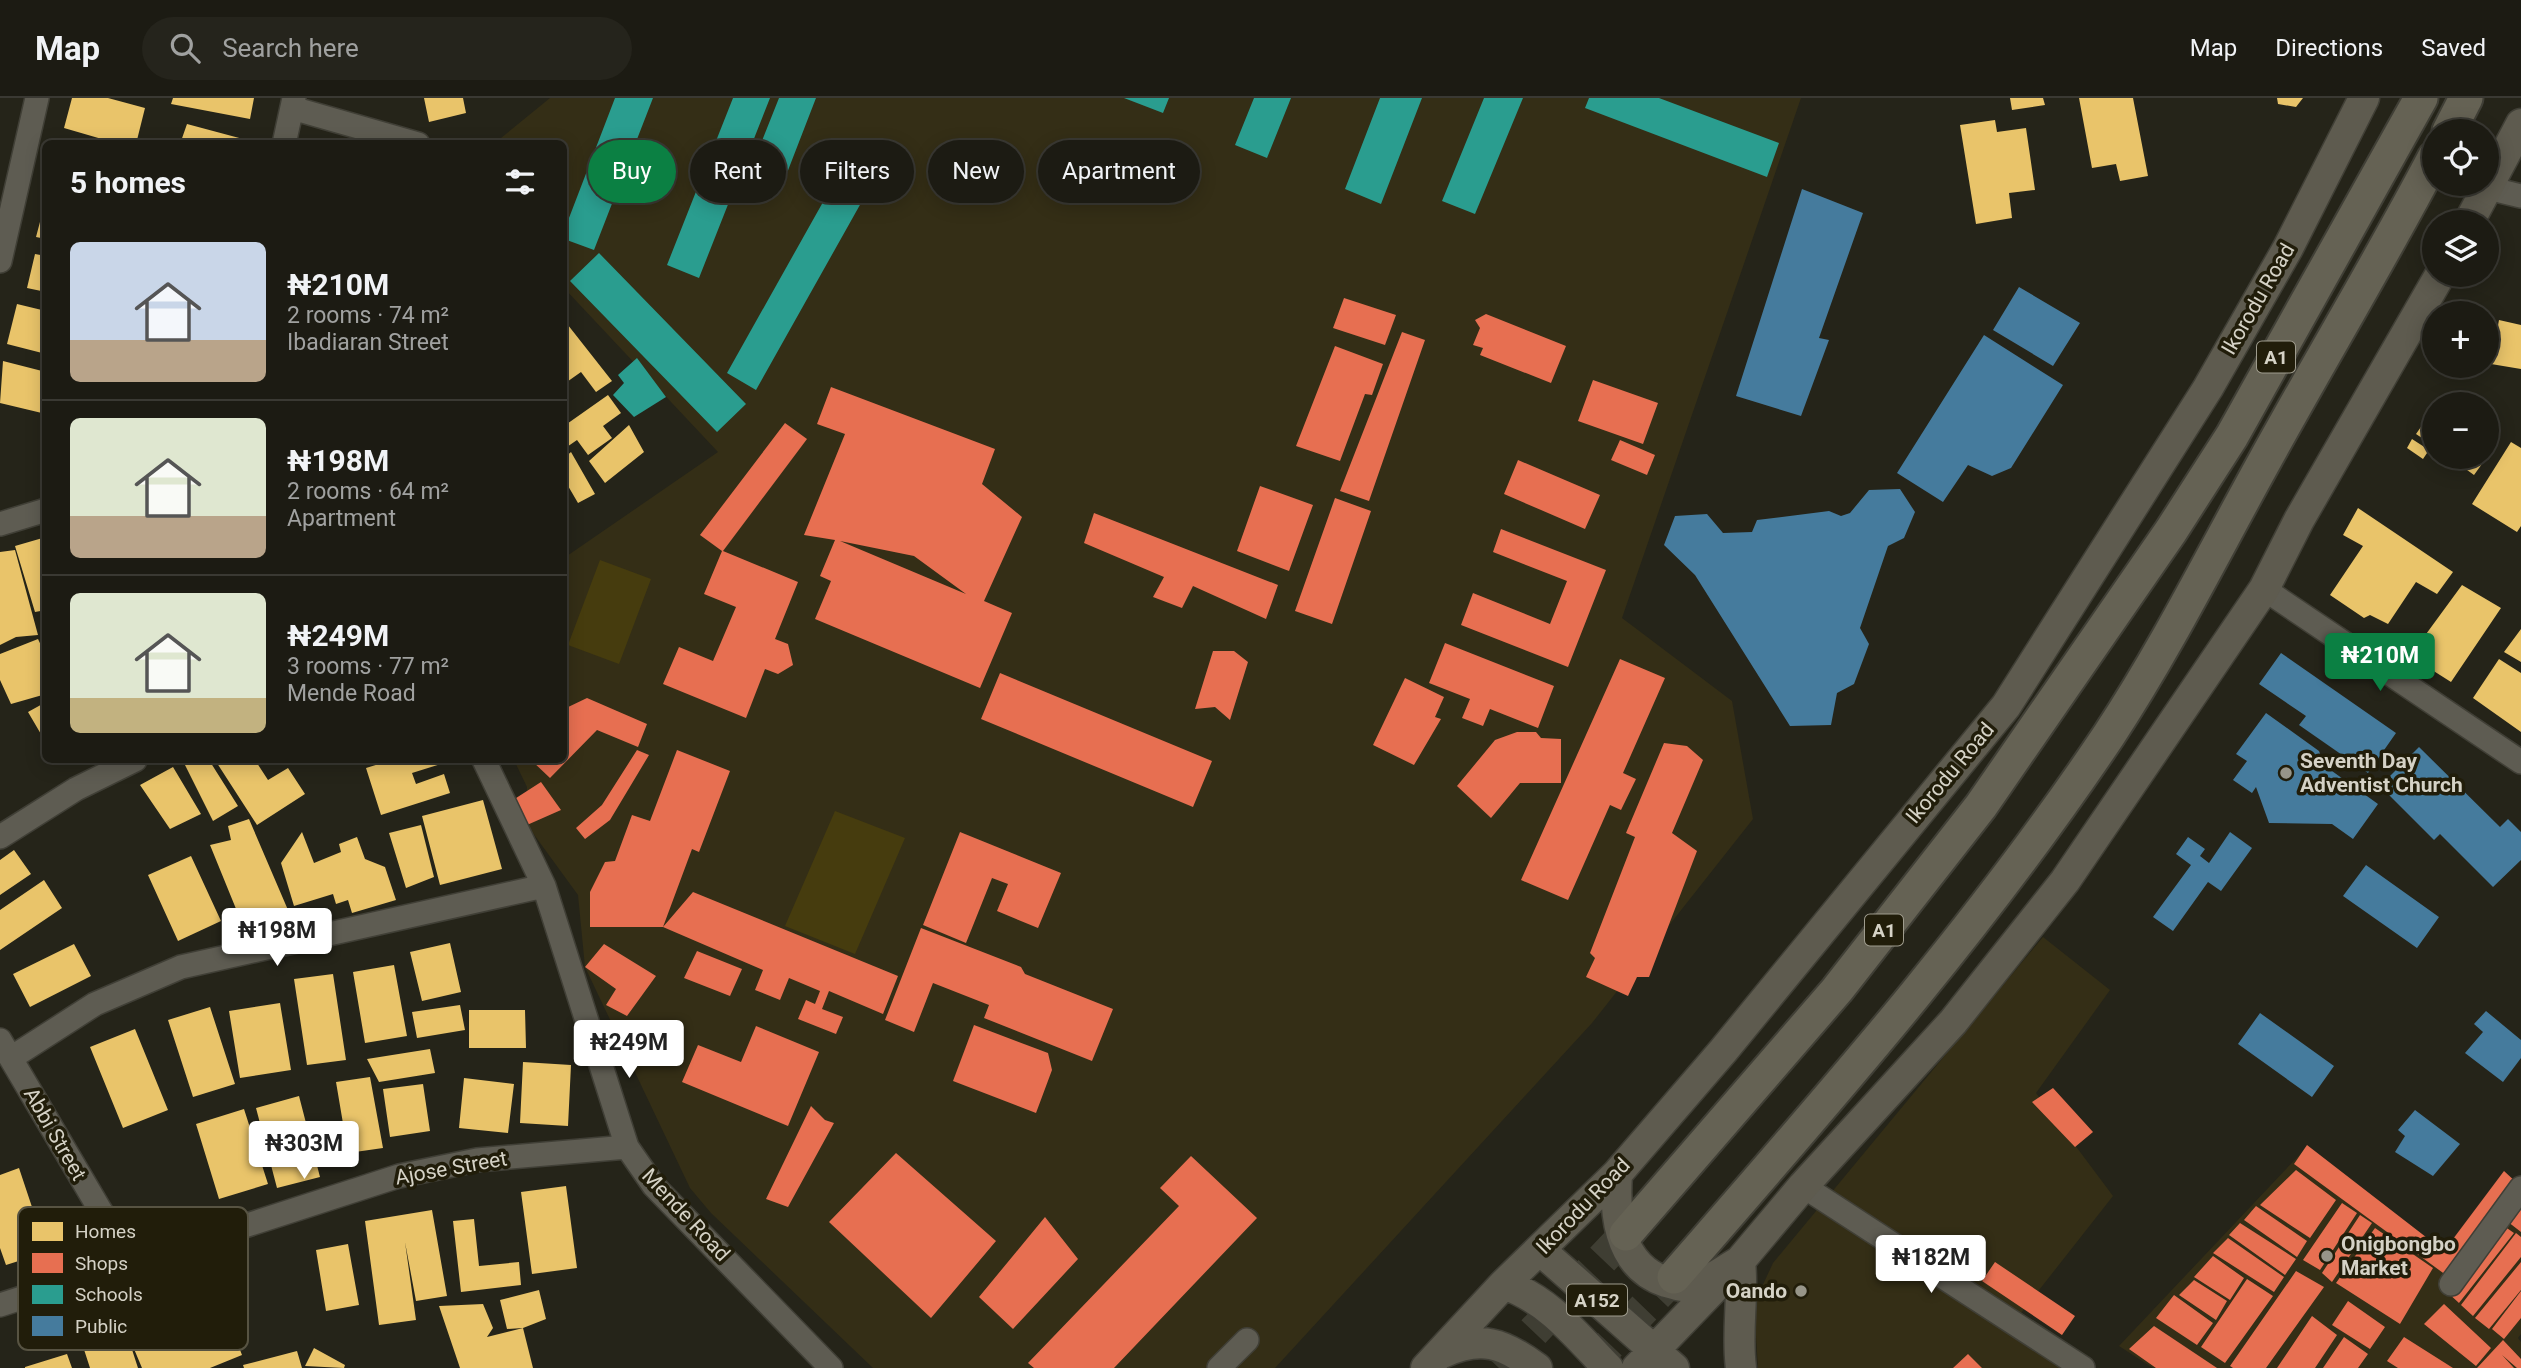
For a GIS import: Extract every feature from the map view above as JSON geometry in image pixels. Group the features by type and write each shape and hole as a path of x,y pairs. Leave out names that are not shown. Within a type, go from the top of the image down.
{"highway":[{"name":"Ikorodu Road","path":"1626,1234 1838,990 1981,806 2171,531 2232,436 2421,98"},
{"path":"2455,119 2466,98"},
{"name":"A1","path":"1674,1277 1897,1019 1973,923 2107,737 2163,651 2248,491 2364,289 2422,180"}],"main road":[{"name":"Ikorodu Road","path":"1432,1361 1504,1284 1617,1174 1723,1051 2006,706 2208,387 2288,248 2364,98"},
{"path":"2499,165 2521,124"},
{"path":"1655,1362 1803,1186 1953,1022 2065,881 2264,589 2299,520 2433,287"},
{"path":"1617,1174 1619,1225 1628,1253 1645,1273 1675,1285 1692,1286 1740,1261"},
{"name":"A152","path":"1540,1250 1655,1362"},
{"path":"1740,1261 1743,1292 1738,1320 1741,1368"},
{"name":"A152","path":"1504,1284 1522,1291 1553,1310 1608,1368"},
{"path":"1432,1361 1463,1343 1481,1342 1517,1353 1537,1368"}],"street":[{"path":"0,261 4,223 37,98"},
{"path":"285,140 293,103 406,140"},
{"path":"2499,191 2521,196"},
{"path":"0,524 42,511"},
{"path":"2264,589 2521,762"},
{"path":"0,837 76,789 129,763"},
{"name":"Mende Road","path":"485,763 544,886 627,1147 654,1186 831,1368"},
{"path":"6,1049 95,1004 181,967 544,886"},
{"name":"Abbi Street","path":"6,1049 99,1207"},
{"name":"Ajose Street","path":"248,1224 399,1175 477,1160 627,1147"},
{"path":"1803,1186 2083,1368"},
{"path":"2451,1284 2521,1188"},
{"name":"Ajose Street","path":"0,1305 18,1299"},
{"path":"1219,1368 1247,1340"}],"shaded area":[{"path":"550,98 1801,98 1622,618 1732,701 1753,819 1592,1023 1275,1368 873,1368 711,1213 690,1188 585,967 578,895 527,825 527,787 515,763 567,763 567,556 718,452 567,291 567,140 501,140"},
{"path":"600,560 651,579 619,664 568,645"},
{"path":"835,811 905,838 855,954 785,926"},
{"path":"2043,937 2110,990 2036,1093 2113,1196 2010,1327 2071,1368 1758,1368 1754,1304 1773,1263"},
{"name":"Onigbongbo Market","path":"2305,1149 2461,1263 2521,1185 2521,1334 2518,1338 2521,1342 2521,1368 2153,1368 2119,1346"}],"building: Homes":[{"path":"72,98 108,98 145,108 137,140 105,140 64,128"},
{"path":"173,98 254,98 250,119 171,104"},
{"path":"424,98 463,98 466,113 429,122"},
{"path":"2010,98 2043,98 2045,105 2012,110"},
{"path":"2079,98 2133,98 2148,176 2120,181 2116,164 2092,168"},
{"path":"2277,98 2303,98 2296,107 2278,104"},
{"path":"1995,120 1997,132 2026,128 2035,190 2009,193 2012,218 1976,224 1960,125"},
{"path":"187,124 243,139 243,140 181,140"},
{"path":"42,214 42,238 36,237"},
{"path":"35,254 42,255 42,291 27,288"},
{"path":"17,304 42,310 42,353 7,344"},
{"path":"2499,320 2521,325 2521,369 2499,365"},
{"path":"567,324 612,381 596,392 581,372 567,382"},
{"path":"3,361 42,371 42,413 0,403"},
{"path":"608,395 621,413 603,426 612,438 588,455 577,440 567,447 567,424"},
{"path":"629,425 644,452 605,483 589,461"},
{"path":"2422,425 2422,438 2416,434"},
{"path":"2412,439 2422,445 2422,458 2407,448"},
{"path":"2511,442 2521,448 2521,526 2517,532 2472,504 2494,469 2499,469 2499,461"},
{"path":"571,452 595,494 578,503 567,484 567,455"},
{"path":"2466,469 2478,469 2474,475"},
{"path":"2358,508 2453,572 2437,594 2416,582 2388,624 2370,615 2364,618 2330,595 2363,546 2343,535"},
{"path":"42,538 42,611 35,612 15,546"},
{"path":"15,550 38,635 16,637 0,645 0,552"},
{"path":"2462,585 2501,608 2451,682 2410,656"},
{"path":"2521,629 2521,662 2504,652"},
{"path":"38,639 42,648 42,695 11,704 0,680 0,654"},
{"path":"2499,659 2521,673 2521,732 2473,698"},
{"path":"42,704 42,736 28,712"},
{"path":"184,763 211,763 238,806 213,821"},
{"path":"217,763 257,763 268,780 288,768 305,794 257,825"},
{"path":"382,763 444,763 412,773 416,784 444,774 450,793 381,815 366,768"},
{"path":"173,767 201,814 170,829 140,785"},
{"path":"483,800 502,869 440,885 422,816"},
{"path":"249,819 288,910 243,926 210,845 231,840 228,826"},
{"path":"421,825 434,877 406,888 389,833"},
{"path":"302,832 314,863 341,852 339,844 357,837 365,859 385,867 396,900 352,913 348,900 336,904 333,894 294,906 281,863"},
{"path":"14,850 31,874 0,895 0,860"},
{"path":"191,856 221,921 178,941 148,875"},
{"path":"44,880 62,908 0,950 0,910"},
{"path":"450,943 461,992 422,1001 410,952"},
{"path":"74,944 91,976 30,1007 13,974"},
{"path":"394,965 407,1036 365,1043 353,972"},
{"path":"333,974 346,1060 307,1065 294,979"},
{"path":"280,1003 291,1070 240,1078 229,1011"},
{"path":"460,1005 465,1030 417,1038 412,1012"},
{"path":"210,1007 235,1084 193,1097 168,1020"},
{"path":"469,1010 525,1010 526,1048 469,1048"},
{"path":"135,1029 168,1110 123,1128 90,1047"},
{"path":"430,1049 435,1073 379,1082 367,1059"},
{"path":"523,1062 571,1065 568,1126 520,1123"},
{"path":"370,1077 383,1148 348,1153 336,1082"},
{"path":"464,1078 514,1084 508,1133 459,1128"},
{"path":"423,1084 430,1131 390,1137 383,1089"},
{"path":"299,1096 320,1177 277,1188 256,1108"},
{"path":"244,1109 268,1184 219,1199 196,1124"},
{"path":"19,1168 32,1207 18,1207 18,1261 6,1265 0,1248 0,1175"},
{"path":"566,1186 577,1268 532,1274 521,1192"},
{"path":"432,1210 447,1296 416,1301 405,1242 416,1320 379,1325 365,1221"},
{"path":"474,1219 479,1266 519,1262 521,1285 461,1292 453,1221"},
{"path":"348,1244 359,1305 326,1311 316,1250"},
{"path":"539,1290 546,1319 523,1328 507,1329 500,1300"},
{"path":"483,1304 493,1328 487,1337 523,1328 533,1368 460,1368 439,1306"},
{"path":"314,1348 345,1365 344,1368 305,1366"},
{"path":"84,1350 132,1350 138,1368 90,1368"},
{"path":"134,1350 240,1350 242,1355 210,1368 142,1368"},
{"path":"297,1351 302,1368 244,1368 243,1365"},
{"path":"67,1354 72,1368 25,1368 25,1367"}],"building: Shops":[{"path":"1344,298 1396,315 1385,345 1333,328"},
{"path":"1486,314 1566,346 1551,383 1480,355 1483,348 1473,345 1480,328 1475,320"},
{"path":"1402,332 1425,340 1369,501 1340,491"},
{"path":"1335,346 1383,364 1372,395 1365,394 1340,461 1296,446"},
{"path":"1593,380 1658,403 1643,444 1578,421"},
{"path":"831,387 995,449 982,484 1022,517 984,601 1012,613 980,688 815,619 831,581 820,576 835,540 804,535 845,434 817,424","holes":["840,541 914,556 966,594"]},
{"path":"785,423 807,439 723,551 798,582 775,639 788,644 793,665 778,674 765,669 746,718 663,684 679,647 713,661 736,607 704,594 722,551 700,535"},
{"path":"1620,440 1655,455 1647,475 1611,460"},
{"path":"1518,460 1600,495 1585,529 1504,494"},
{"path":"1260,486 1313,505 1289,571 1237,551"},
{"path":"1335,498 1371,511 1332,624 1295,611"},
{"path":"1094,513 1278,585 1266,619 1193,586 1182,608 1153,597 1164,577 1084,543"},
{"path":"1501,529 1606,570 1568,667 1461,625 1473,593 1550,624 1567,581 1493,552"},
{"path":"1445,643 1554,686 1538,728 1490,709 1483,726 1462,718 1470,699 1429,683"},
{"path":"1213,651 1234,651 1248,662 1230,720 1215,707 1195,709"},
{"path":"1620,659 1665,678 1623,773 1636,779 1621,810 1610,805 1568,900 1521,880"},
{"path":"1000,673 1212,761 1193,807 981,719"},
{"path":"1405,678 1444,697 1435,717 1441,719 1414,765 1373,745"},
{"path":"587,698 647,724 638,747 597,730 567,761 567,708"},
{"path":"1517,732 1536,732 1541,738 1561,739 1561,783 1520,783 1491,818 1457,786 1495,740"},
{"path":"1664,743 1687,746 1703,760 1672,833 1697,851 1649,977 1637,977 1628,996 1586,977 1595,958 1590,953 1635,837 1626,833"},
{"path":"637,750 649,755 610,820 585,839 576,828 602,805"},
{"path":"677,750 730,771 699,852 692,849 663,927 590,927 590,892 605,862 615,861 632,815 650,821"},
{"path":"534,763 565,763 550,778"},
{"path":"541,782 561,810 527,825 513,800"},
{"path":"960,832 1061,873 1038,928 997,911 1008,884 992,878 966,943 923,925"},
{"path":"693,892 898,976 883,1014 829,991 822,1009 843,1017 836,1034 798,1019 806,1000 815,1004 820,991 789,978 780,1000 755,990 763,970 663,927"},
{"path":"921,928 1021,967 1025,974 1113,1009 1092,1061 984,1018 989,1005 933,983 914,1032 885,1020"},
{"path":"604,944 656,976 627,1016 606,1005 616,989 585,967"},
{"path":"697,951 742,969 730,996 684,978"},
{"path":"974,1025 1048,1053 1052,1070 1036,1113 953,1081"},
{"path":"756,1026 819,1052 788,1126 682,1082 698,1045 741,1062"},
{"path":"2053,1088 2093,1132 2075,1147 2032,1102"},
{"path":"811,1106 825,1120 834,1123 788,1207 766,1199"},
{"path":"2307,1145 2444,1251 2504,1171 2517,1183 2450,1278 2294,1164"},
{"path":"896,1153 996,1241 931,1318 829,1222"},
{"path":"1191,1156 1257,1218 1114,1368 1034,1368 1028,1363 1179,1206 1160,1188"},
{"path":"2296,1170 2336,1200 2310,1238 2260,1205"},
{"path":"2521,1194 2521,1232 2503,1218"},
{"path":"2342,1203 2357,1213 2320,1270 2303,1260"},
{"path":"2256,1206 2307,1241 2297,1257 2244,1220"},
{"path":"2360,1215 2372,1223 2332,1282 2322,1273"},
{"path":"1045,1217 1078,1259 1013,1329 979,1297"},
{"path":"2240,1223 2296,1259 2285,1275 2229,1235"},
{"path":"2501,1224 2514,1233 2459,1303 2447,1292"},
{"path":"2375,1228 2433,1268 2400,1324 2336,1283"},
{"path":"2516,1233 2521,1237 2521,1257 2473,1316 2461,1305"},
{"path":"2228,1238 2284,1277 2274,1292 2213,1253"},
{"path":"2213,1256 2244,1278 2230,1300 2194,1277"},
{"path":"1995,1262 2075,1316 2062,1335 1982,1281"},
{"path":"2521,1262 2521,1290 2489,1329 2475,1318"},
{"path":"2296,1271 2324,1287 2266,1368 2230,1366"},
{"path":"2247,1279 2273,1296 2225,1363 2201,1347"},
{"path":"2194,1280 2227,1301 2216,1320 2179,1295"},
{"path":"2521,1291 2521,1318 2504,1339 2492,1329"},
{"path":"2174,1295 2213,1323 2197,1345 2156,1318"},
{"path":"2348,1301 2385,1327 2370,1349 2332,1325"},
{"path":"2444,1304 2491,1348 2476,1366 2424,1324"},
{"path":"2312,1316 2337,1335 2315,1368 2277,1368"},
{"path":"2154,1326 2217,1368 2156,1368 2129,1349"},
{"path":"2344,1337 2368,1354 2358,1368 2323,1368"},
{"path":"2404,1337 2453,1368 2398,1368 2387,1361"},
{"path":"2503,1340 2521,1359 2521,1368 2517,1368 2502,1355 2514,1368 2477,1368"},
{"path":"1968,1354 1982,1368 1953,1368"}],"building: Schools":[{"path":"615,98 653,98 637,140 599,140"},
{"path":"733,98 770,98 753,140 716,140"},
{"path":"779,98 816,98 787,173 786,140 762,140"},
{"path":"1124,98 1169,98 1163,113"},
{"path":"1254,98 1291,98 1267,158 1235,145"},
{"path":"1380,98 1422,98 1381,204 1345,189"},
{"path":"1484,98 1523,98 1475,214 1442,201"},
{"path":"1589,98 1659,98 1779,143 1767,177 1585,108"},
{"path":"588,168 588,203 612,203 594,250 567,240 567,223"},
{"path":"692,203 729,203 699,278 667,265"},
{"path":"822,203 861,203 756,390 727,373"},
{"path":"599,253 746,404 717,432 570,281"},
{"path":"637,358 666,397 634,417 613,395 624,383 618,375"}],"building: Public":[{"path":"1802,189 1863,213 1819,338 1829,340 1801,416 1736,396"},
{"path":"2019,287 2080,323 2053,366 1993,330"},
{"path":"1984,335 2063,385 2011,468 1992,476 1968,465 1943,502 1897,473"},
{"path":"1900,489 1915,512 1904,538 1888,546 1860,628 1869,644 1854,684 1837,693 1831,725 1790,726 1695,575 1664,545 1675,516 1707,514 1723,533 1752,532 1757,520 1829,511 1841,516 1850,513 1869,490"},
{"path":"2281,653 2396,733 2368,773 2299,725 2306,716 2259,684"},
{"name":"Seventh Day Adventist Church","path":"2266,713 2319,751 2325,766 2378,804 2353,839 2332,824 2269,823 2256,787 2252,793 2233,780 2247,761 2236,754"},
{"path":"2419,747 2500,827 2508,819 2521,832 2521,860 2493,887 2440,834 2434,840 2380,786"},
{"path":"2230,832 2252,848 2221,891 2208,882 2173,931 2153,917 2191,865 2176,854 2188,837 2205,849 2200,856 2209,863"},
{"path":"2366,865 2439,917 2417,948 2343,896"},
{"path":"2486,1011 2521,1040 2521,1058 2503,1082 2465,1053 2483,1032 2474,1024"},
{"path":"2260,1013 2334,1066 2312,1097 2238,1044"},
{"path":"2415,1110 2460,1144 2433,1176 2395,1152 2405,1136 2398,1130"}],"tunnel":[{"path":"1499,1368 1626,1234"},
{"path":"1587,1368 1674,1277"}],"place":[{"name":"Seventh Day Adventist Church","path":"2286,773"},
{"name":"Onigbongbo Market","path":"2327,1256"},
{"name":"Oando","path":"1801,1291"}]}
